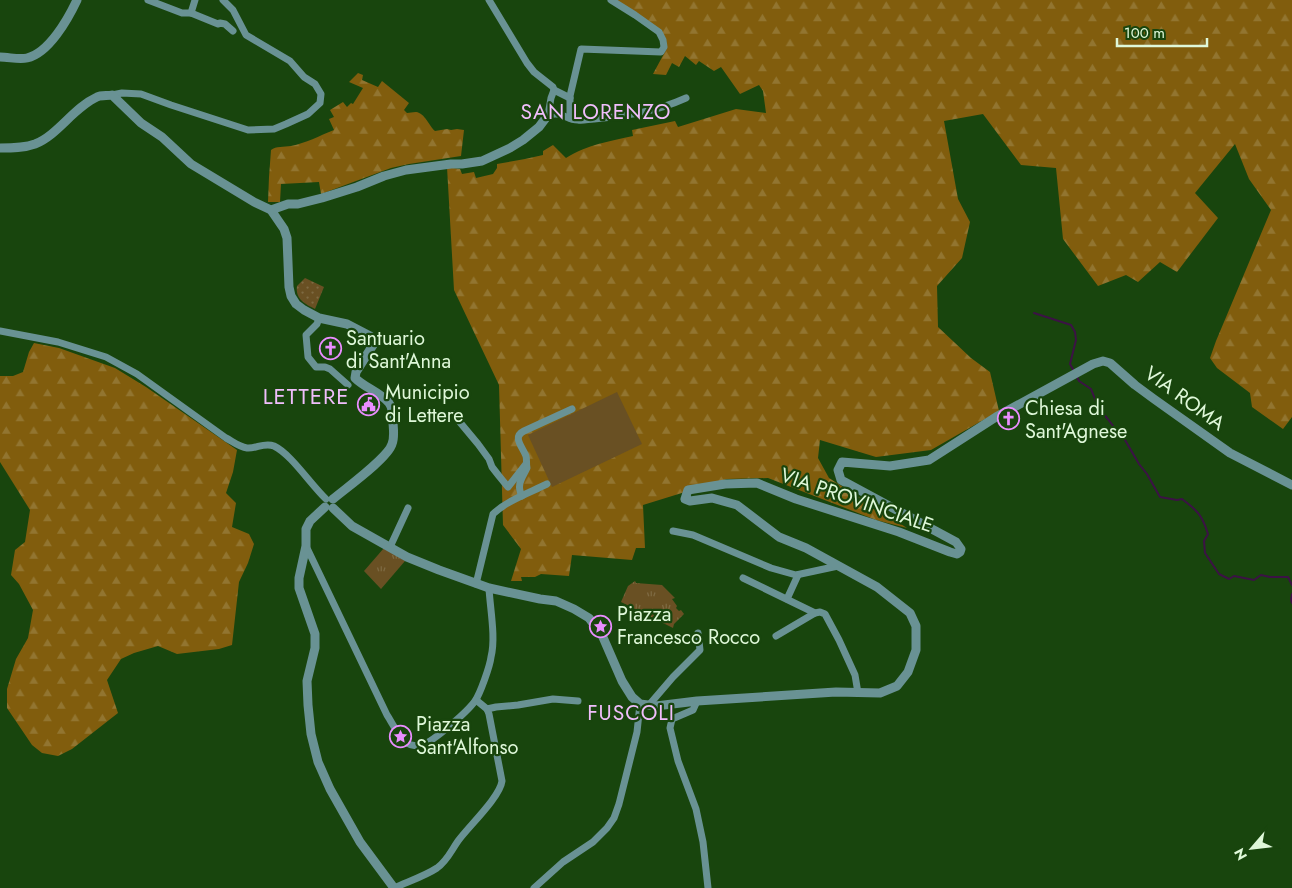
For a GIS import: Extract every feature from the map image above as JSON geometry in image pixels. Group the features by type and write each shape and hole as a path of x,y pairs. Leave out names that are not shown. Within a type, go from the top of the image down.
{"street":[{"path":"0,57 29,58 41,51 57,34 77,0"},
{"path":"148,0 182,13 190,13 218,24 224,24 233,31"},
{"path":"190,13 195,0"},
{"path":"0,148 36,144 46,138 76,110 98,96 112,96 122,92 141,94 248,130 274,129 308,114 320,103 321,94 315,84 304,76 290,61 246,35 233,10 223,0"},
{"path":"489,0 534,72 553,87 554,90 570,98"},
{"path":"570,118 570,98 580,49 661,52 664,47 659,32 635,14 611,0"},
{"path":"271,210 288,204 298,204 322,198 406,170 482,161 510,148 539,127 548,115 554,90"},
{"path":"112,96 141,122 162,137 191,164 254,202 271,210 284,229 287,238 289,286 291,296 296,304 319,318 347,324 374,340 373,345 356,372 355,378 379,394 388,402 392,409 394,434 392,444 386,455 310,521 306,529 306,546 299,578 299,588 315,634 315,648 307,680 311,734 318,762 330,789 360,842 394,888 436,869 446,860 458,841 501,786 502,781 487,709 476,700"},
{"path":"548,115 559,113 580,120 606,118 654,110 686,98"},
{"path":"319,318 317,324 306,335 308,357 316,367 330,369 348,385"},
{"path":"0,331 58,342 106,357 136,374 240,446 248,448 264,444 273,446 285,454 352,526 390,548 476,584 556,601 574,609 589,618 602,635 622,681 632,697 645,704 656,706 697,701 836,692 858,693 855,675 825,614 815,612 743,578"},
{"name":"VIA ROMA","path":"1059,382 1093,364 1103,361 1110,363 1135,385 1230,453 1292,485"},
{"name":"VIA PROVINCIALE","path":"858,693 880,694 896,686 908,672 916,650 916,626 910,613 877,587 806,548 780,537 737,505 712,498 690,501 685,499 688,490 724,484 757,483 796,499 899,532 957,554 961,549 956,542 841,480 838,470 842,462 890,466 929,460 996,417 1059,382"},
{"path":"522,496 518,489 528,468 526,464 527,459 518,436 520,433 572,409"},
{"path":"454,414 508,486 526,464"},
{"path":"476,584 493,514 522,496 547,484"},
{"path":"390,548 408,508"},
{"path":"673,532 693,534 771,568 798,575 838,566"},
{"path":"306,546 387,715 399,735 406,743 412,745 422,745 430,741 476,700 492,655 489,588"},
{"path":"787,599 798,575"},
{"path":"776,636 815,612"},
{"path":"534,888 563,862 593,842 614,818 645,704 700,650 698,633"},
{"path":"487,709 553,699 578,701"},
{"path":"697,701 693,710 672,719 670,728 678,761 696,809 703,842 708,888"}],"green space":[{"path":"616,0 1292,0 1292,417 1283,429 1252,407 1250,393 1217,368 1210,358 1271,210 1249,179 1235,144 1195,193 1218,218 1177,272 1160,262 1138,282 1126,275 1098,286 1063,239 1056,168 1021,165 983,114 944,121 958,199 970,222 962,258 937,286 938,327 971,358 990,372 999,411 931,450 876,457 820,440 818,458 829,478 907,528 876,520 768,478 727,479 643,505 645,548 636,548 632,560 572,555 569,576 541,574 535,577 521,577 522,581 511,581 521,549 503,525 499,385 454,290 447,167 460,169 462,174 474,172 476,178 493,174 497,164 543,155 543,151 553,145 566,158 590,146 633,136 632,130 675,121 678,127 736,109 766,113 763,91 759,85 740,94 721,67 714,71 699,61 696,65 685,56 679,67 672,63 666,75 653,74 667,48 666,39"},
{"path":"358,73 363,75 362,80 378,87 382,81 409,103 404,110 407,113 419,113 435,131 447,129 464,130 461,156 391,168 321,194 319,182 281,184 280,202 268,202 271,150 302,143 334,130 329,119 334,117 330,110 343,102 347,107 351,103 353,104 363,88 349,82"},
{"path":"305,278 324,287 315,309 299,298 297,286"},
{"path":"34,343 59,348 115,368 146,387 237,450 233,472 226,493 236,503 232,527 249,534 254,544 239,582 232,645 219,649 177,654 158,646 121,659 107,680 118,713 72,749 58,756 42,753 32,745 7,708 7,689 16,659 28,638 33,610 19,584 11,575 15,550 25,542 30,510 0,462 0,376 13,376 23,372"},
{"path":"617,392 642,444 552,487 528,435"},
{"path":"384,548 405,561 381,589 364,571"},
{"path":"635,581 636,583 662,585 675,598 672,599 677,606 676,608 684,614 674,624 673,628 621,602 628,586"}],"waterway":[{"path":"1034,313 1071,325 1075,332 1076,340 1070,364 1074,371"},
{"path":"1077,377 1079,381 1091,389 1099,409 1117,431 1121,433 1160,497 1182,499 1199,514 1208,534 1204,541 1205,553 1219,574 1229,579 1234,576 1254,580 1261,575 1288,577 1292,585"},
{"path":"1292,594 1292,603"}],"place":[{"name":"Santuario di Sant'Anna","path":"330,349"},
{"name":"Municipio di Lettere","path":"369,404"},
{"name":"Chiesa di Sant'Agnese","path":"1009,419"},
{"name":"Piazza Francesco Rocco","path":"601,626"},
{"name":"Piazza Sant'Alfonso","path":"400,736"}],"district":[{"name":"SAN LORENZO","path":"596,112"},
{"name":"LETTERE","path":"306,396"},
{"name":"FUSCOLI","path":"631,713"}]}
